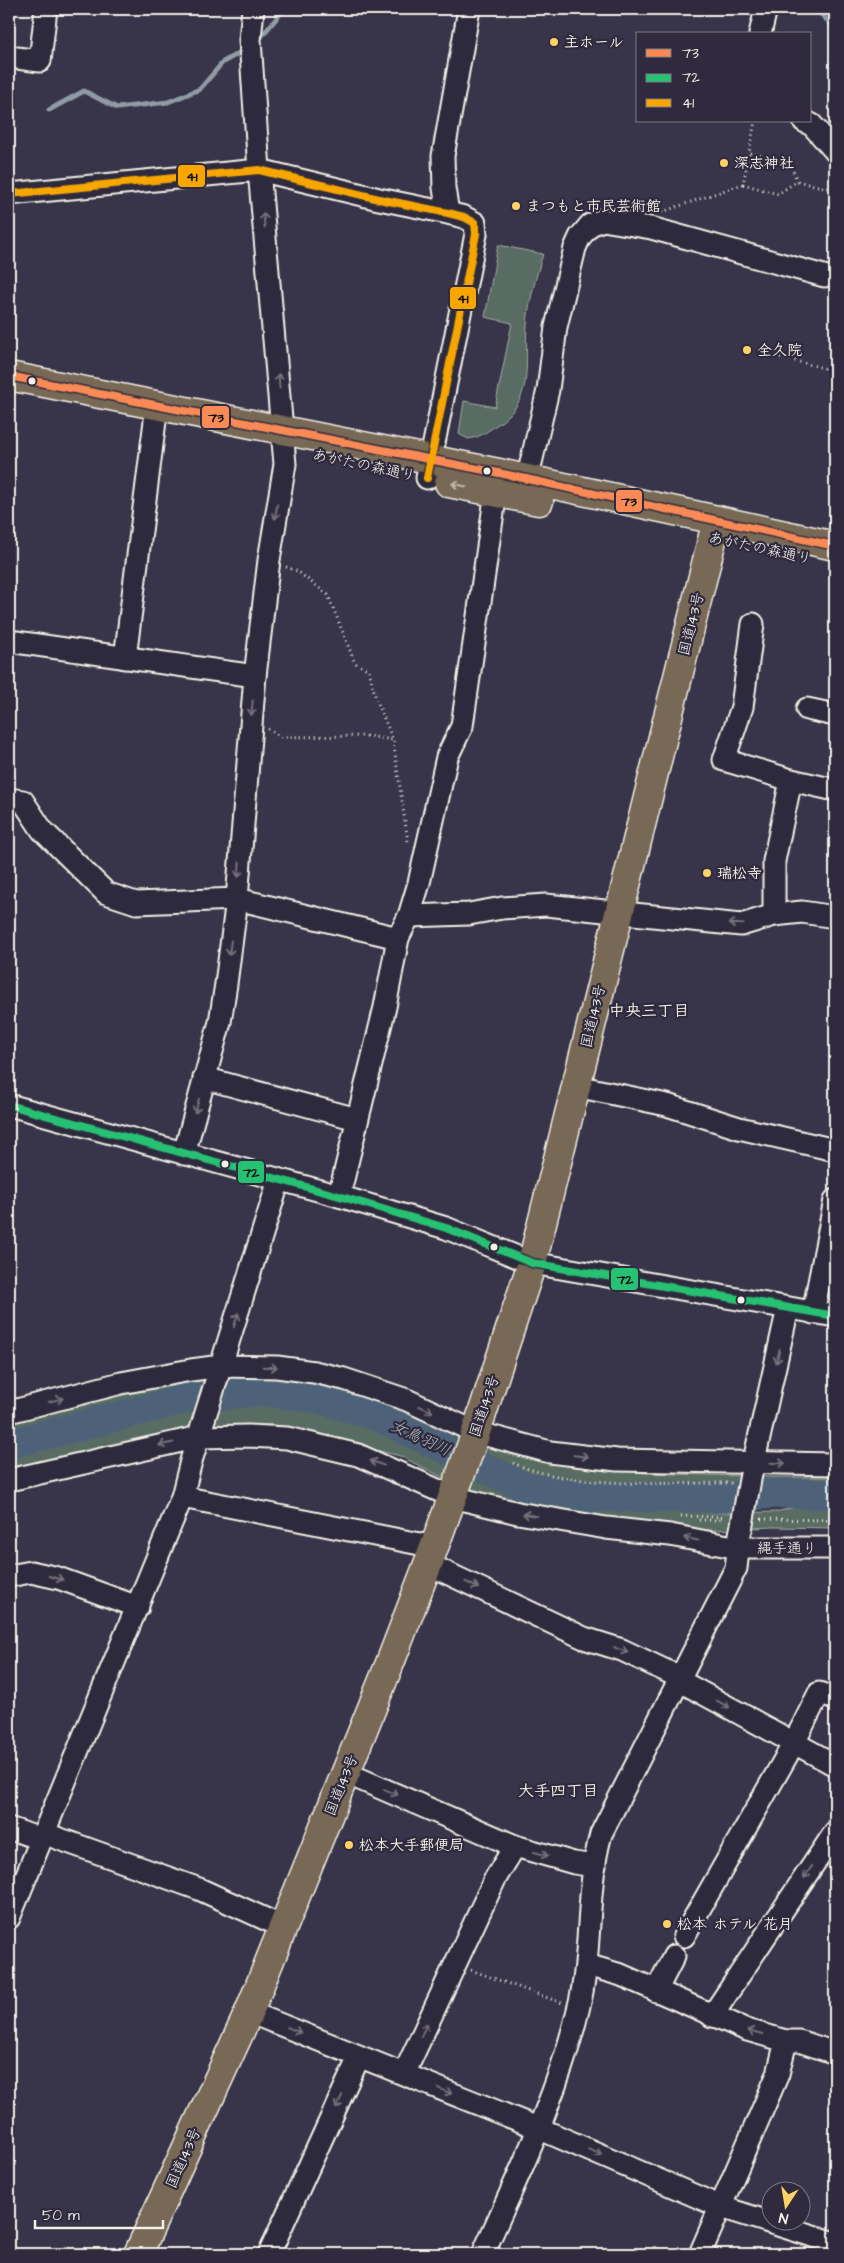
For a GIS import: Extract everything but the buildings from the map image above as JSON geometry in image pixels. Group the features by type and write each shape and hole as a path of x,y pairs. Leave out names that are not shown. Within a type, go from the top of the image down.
{"main road":[{"name":"あがたの森通り","path":"9,376 157,413 715,529 835,546"},
{"name":"あがたの森通り","path":"9,395 157,413"},
{"name":"あがたの森通り","path":"715,529 835,564"},
{"name":"国道143号","path":"138,2254 249,2012 346,1773 455,1493 532,1262 715,529"}],"street":[{"path":"9,57 40,61 46,9"},
{"path":"184,1154 220,1022 237,900 255,676 269,560 285,464 259,170 251,46 253,9"},
{"path":"448,213 444,188 444,156 469,9"},
{"path":"760,32 766,9"},
{"path":"806,122 812,125 835,151"},
{"path":"9,194 259,170 379,200 464,216 475,223 476,234 429,469"},
{"path":"525,489 548,390 556,327 575,248 580,237 590,225 603,220 651,228 824,276"},
{"path":"125,658 157,413"},
{"path":"339,1196 385,1007 398,938 409,916 419,884 447,757 462,726 497,483"},
{"path":"753,624 742,707 724,760 790,780 835,790"},
{"path":"9,641 255,676"},
{"path":"807,709 835,715"},
{"path":"774,915 774,861 790,780"},
{"path":"9,799 23,801 42,830 106,893 136,903 237,900 398,938"},
{"path":"409,916 469,914 502,908 546,905 741,925 774,915 802,912 835,917"},
{"path":"204,1078 357,1119"},
{"path":"576,1086 667,1105 732,1126 835,1150"},
{"path":"9,1105 339,1196 446,1228 532,1262 835,1316"},
{"path":"9,1918 41,1836 138,1607 182,1497 279,1180"},
{"path":"813,1312 835,1200"},
{"path":"483,2254 538,2128 564,2059 579,2009 587,1965 595,1866 602,1834 736,1568 752,1468 788,1308"},
{"path":"9,1412 121,1383 220,1370 277,1367 314,1372 344,1379 407,1400 474,1435 550,1452 612,1459 714,1463 752,1468 835,1464"},
{"name":"縄手通り","path":"9,1480 200,1434 288,1438 358,1455 455,1493 518,1513 606,1528 835,1548"},
{"path":"182,1497 432,1555 584,1638 622,1650 680,1680 835,1765"},
{"path":"9,1576 31,1572 58,1578 138,1607"},
{"path":"684,1936 794,1743 819,1693 835,1699"},
{"path":"346,1773 515,1846 574,1863 595,1866"},
{"path":"9,1828 41,1836 199,1889 283,1927"},
{"path":"712,2016 835,1832"},
{"path":"404,2074 454,1963 495,1879 515,1846"},
{"path":"656,1991 674,1956"},
{"path":"587,1965 621,1975 747,2030 786,2041 799,2041 835,2053"},
{"path":"249,2012 538,2128 721,2207 835,2243"},
{"path":"700,2254 778,2074 786,2041"},
{"path":"269,2254 359,2057"}],"path":[{"path":"743,184 750,153 754,122"},
{"path":"750,153 790,163 797,182"},
{"path":"735,164 747,167"},
{"path":"651,228 655,214 743,184 778,194 797,182 835,190"},
{"path":"780,357 835,371"},
{"path":"269,560 297,571 328,595 355,663 369,670 376,699 393,740 408,848"},
{"path":"251,718 281,737 367,736 393,740"},
{"path":"770,1520 835,1520"},
{"path":"454,1963 579,2009"}],"green space":[{"path":"498,245 543,254 532,292 528,315 526,376 518,403 509,415 486,432 468,439 459,434 464,401 495,407 512,323 485,317"},
{"path":"231,1377 289,1378 340,1388 406,1409 490,1447 542,1462 644,1473 835,1477 835,1490 775,1488 717,1494 594,1491 528,1481 487,1457 461,1448 380,1411 322,1394 263,1386 230,1389 150,1404 9,1440 9,1422 91,1400 147,1388 203,1379"},
{"path":"278,1397 326,1405 374,1421 438,1455 467,1474 547,1502 714,1513 775,1512 808,1504 835,1502 835,1528 774,1527 693,1531 618,1524 478,1495 400,1456 275,1425 197,1426 9,1470 9,1450 218,1398"}],"waterway":[{"path":"257,42 284,9"},
{"path":"816,9 835,28"},
{"path":"49,110 84,91 117,108 168,102 200,89 223,62 246,49"},
{"name":"女鳥羽川","path":"9,1444 189,1398 264,1391 320,1399 376,1416 525,1487 593,1497 715,1498 785,1493 835,1495"}],"transit line":[{"name":"41","path":"9,194 259,170 379,199 448,213 464,217 475,223 476,234 427,478"},
{"name":"73","path":"9,376 499,473 835,546"},
{"name":"72","path":"9,1105 339,1196 446,1228 532,1263 835,1316"}],"place":[{"name":"主ホール","path":"554,42"},
{"name":"深志神社","path":"724,163"},
{"name":"まつもと市民芸術館","path":"516,206"},
{"name":"全久院","path":"747,350"},
{"name":"瑞松寺","path":"707,873"},
{"name":"松本大手郵便局","path":"349,1845"},
{"name":"松本 ホテル 花月","path":"667,1924"}],"district":[{"name":"中央三丁目","path":"649,1010"},
{"name":"大手四丁目","path":"558,1790"}]}
